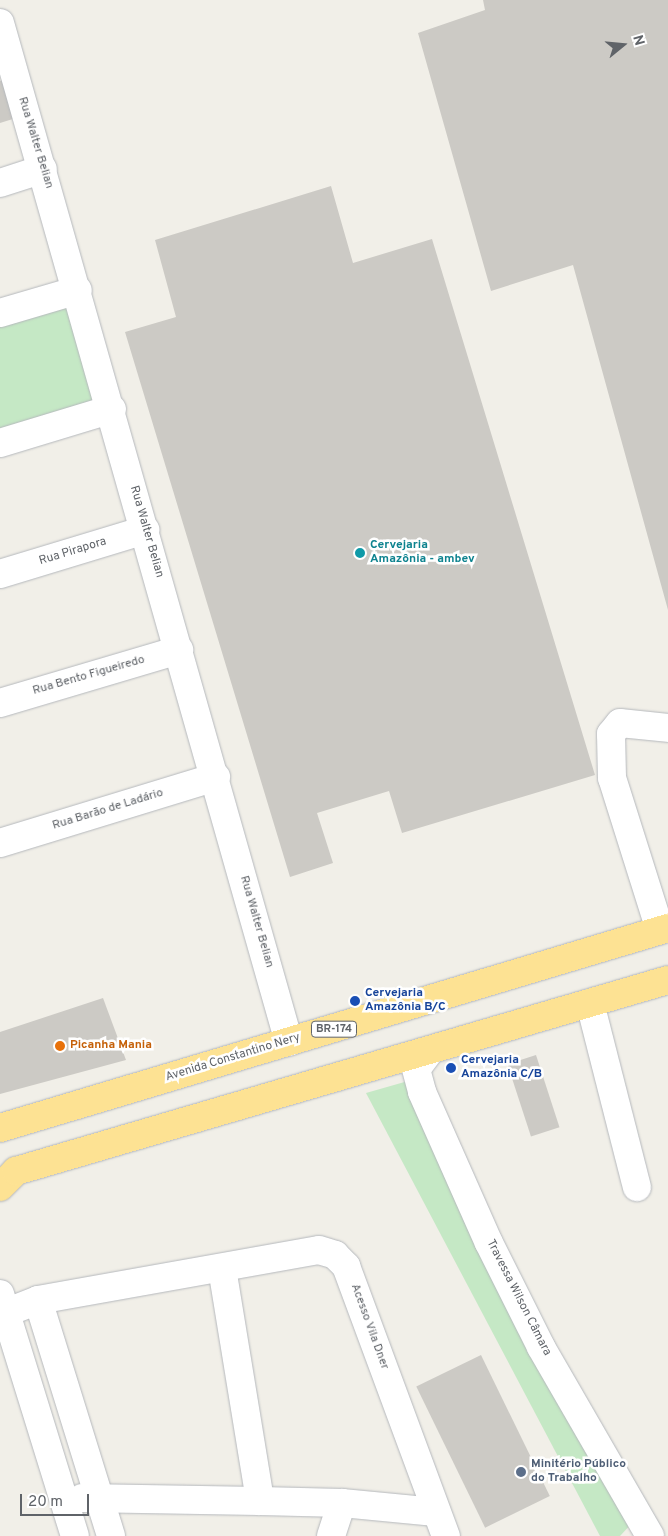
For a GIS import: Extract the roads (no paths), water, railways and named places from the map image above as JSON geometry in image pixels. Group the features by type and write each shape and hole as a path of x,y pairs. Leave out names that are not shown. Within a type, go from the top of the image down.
{"highway":[{"name":"Avenida Constantino Nery","path":"0,1128 664,929"},
{"path":"4,1176 668,980"}],"street":[{"name":"Rua Walter Belian","path":"0,23 5,61 43,169 216,777 289,1042"},
{"path":"0,183 43,169"},
{"path":"0,313 78,290"},
{"path":"0,443 112,409"},
{"name":"Rua Pirapora","path":"0,574 145,530"},
{"name":"Rua Bento Figueiredo","path":"0,702 179,650"},
{"path":"664,929 612,778 610,734 620,724 668,728"},
{"name":"Rua Barão de Ladário","path":"0,843 216,777"},
{"path":"590,1003 637,1187"},
{"name":"Travessa Wilson Câmara","path":"429,1052 416,1069 422,1092 489,1244 542,1347 650,1536"},
{"name":"Acesso Vila Dner","path":"75,1536 2,1307 319,1250 335,1255 346,1266 441,1524"},
{"path":"222,1268 260,1501"},
{"path":"38,1300 111,1536"},
{"name":"Acesso Vila Dner","path":"64,1502 99,1495 342,1503 441,1524"},
{"path":"331,1536 342,1503"}],"place":[{"name":"Cervejaria Amazônia - ambev","path":"360,553"},
{"name":"Cervejaria Amazônia B/C","path":"355,1001"},
{"name":"Picanha Mania","path":"60,1046"},
{"name":"Cervejaria Amazônia C/B","path":"451,1068"},
{"name":"Minitério Público do Trabalho","path":"521,1472"}]}
